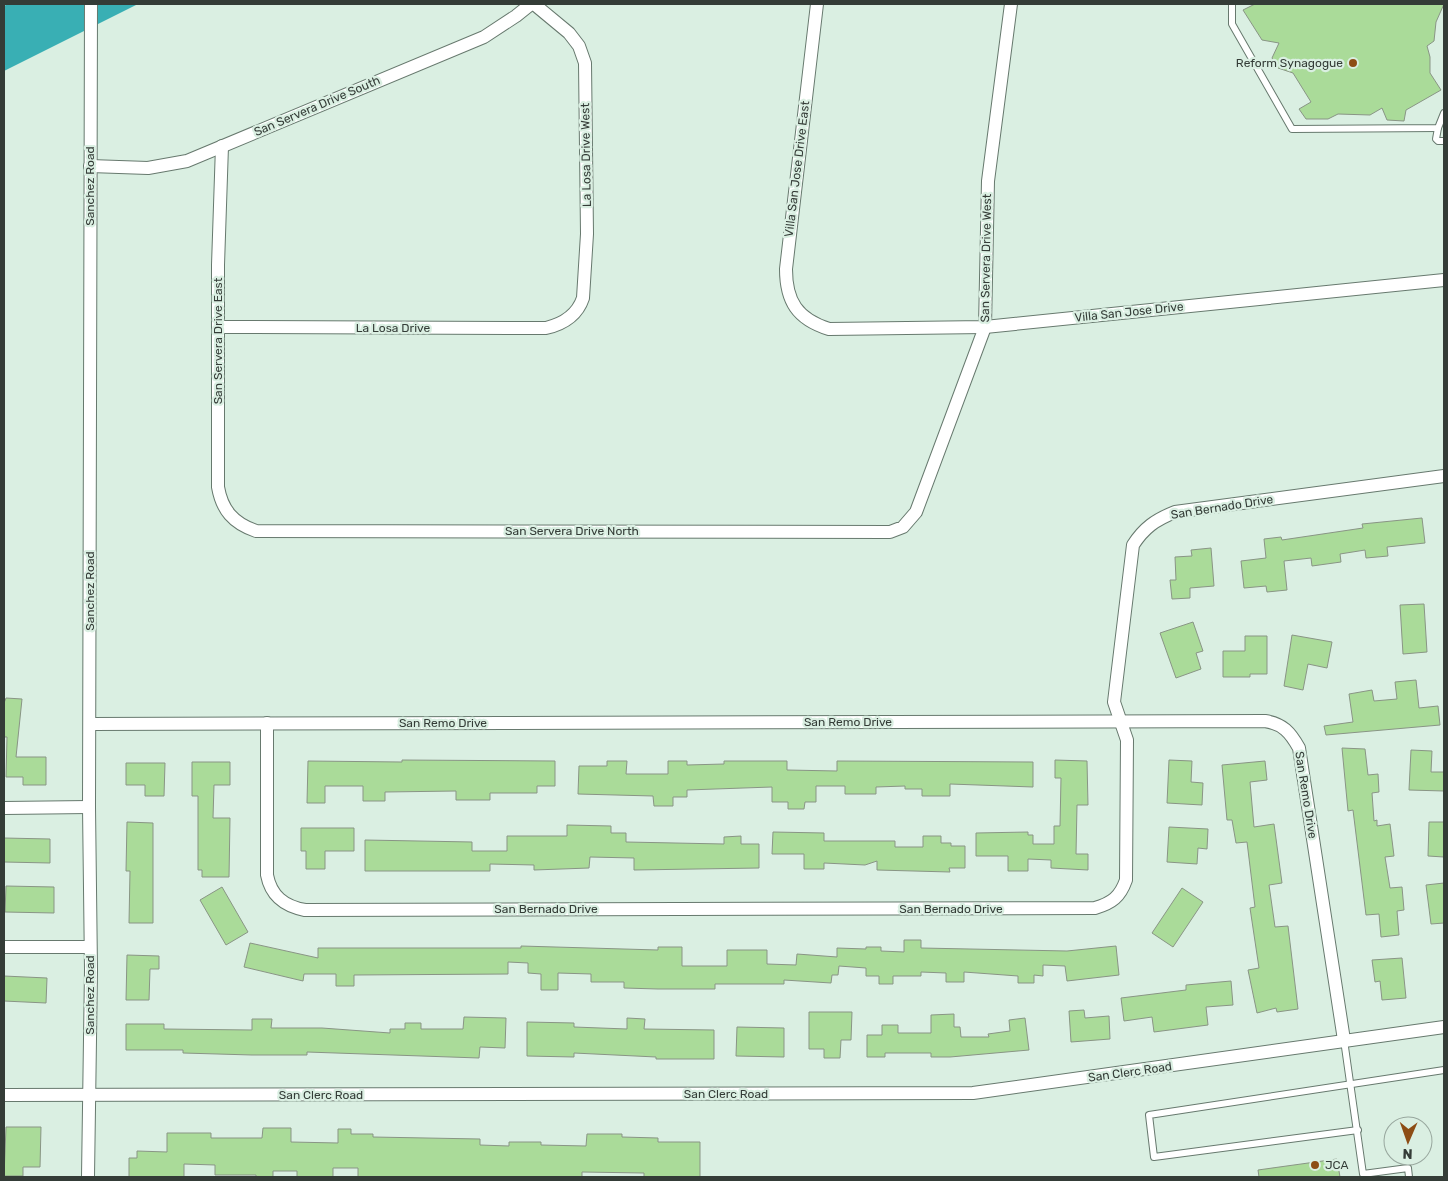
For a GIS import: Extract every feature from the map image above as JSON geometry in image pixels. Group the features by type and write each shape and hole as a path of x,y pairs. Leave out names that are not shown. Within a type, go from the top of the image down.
{"street":[{"name":"Sanchez Road","path":"88,1177 91,4"},
{"name":"San Servera Drive South","path":"90,166 148,168 172,165 484,37 532,4"},
{"name":"La Losa Drive West","path":"532,4 569,33 578,46 586,72 587,224 583,298 580,306 567,320"},
{"name":"Villa San Jose Drive East","path":"814,324 795,309 787,291 786,269 817,4"},
{"name":"San Servera Drive West","path":"903,527 916,512 985,327 988,181 1011,4"},
{"name":"San Servera Drive East","path":"222,146 218,327 218,488 227,514 242,526"},
{"name":"Villa San Jose Drive","path":"814,324 829,329 985,327 1444,280"},
{"name":"La Losa Drive","path":"218,327 546,328 559,325 567,320"},
{"name":"San Bernado Drive","path":"267,723 269,887 278,899 291,907 304,910 1095,908 1109,904 1121,894 1126,880 1127,740 1114,702 1133,545 1142,531 1156,519 1175,512 1444,476"},
{"name":"San Servera Drive North","path":"242,526 256,531 401,532 890,532 903,527"},
{"name":"San Remo Drive","path":"90,724 1264,721 1279,724 1291,734 1299,748 1344,1040"},
{"path":"4,808 89,807"},
{"path":"4,947 90,947"},
{"name":"San Clerc Road","path":"4,1095 972,1093 1444,1027"}],"lane":[{"path":"1232,4 1232,24 1292,129 1438,128"},
{"path":"1444,113 1436,139 1444,142"},
{"path":"1344,1040 1363,1174 1408,1168 1409,1177"},
{"path":"1358,1130 1154,1157 1149,1115 1444,1070"}],"water":[{"path":"8,4 138,4 4,71 4,6"}],"building":[{"name":"Reform Synagogue","path":"1255,4 1444,4 1436,22 1434,41 1427,46 1430,57 1430,73 1441,90 1406,110 1404,121 1387,120 1382,108 1370,115 1338,114 1328,119 1306,119 1299,109 1311,102 1293,73 1278,68 1272,58 1279,43 1262,40 1243,10"},
{"path":"1422,518 1425,543 1387,547 1388,556 1366,558 1365,550 1340,554 1341,562 1312,566 1311,558 1284,561 1287,590 1267,592 1266,586 1244,588 1241,561 1266,558 1264,539 1281,537 1282,540 1363,528 1362,524"},
{"path":"1211,548 1214,586 1190,588 1190,598 1172,599 1170,580 1176,580 1175,557 1192,556 1191,550"},
{"path":"1424,604 1427,652 1403,654 1400,605"},
{"path":"1193,622 1203,651 1196,653 1201,669 1176,678 1160,633"},
{"path":"1292,635 1332,642 1327,668 1308,664 1303,690 1284,686"},
{"path":"1245,636 1267,636 1267,674 1250,674 1250,677 1223,677 1223,651 1245,651"},
{"path":"1416,680 1419,708 1438,706 1440,725 1326,735 1324,726 1353,722 1349,694 1372,690 1374,701 1397,699 1395,682"},
{"path":"6,698 22,699 16,757 46,757 46,785 23,785 23,777 6,777 7,737 4,737 4,703"},
{"path":"1342,748 1365,749 1368,775 1378,774 1379,792 1372,793 1374,821 1377,820 1377,826 1390,824 1394,856 1385,857 1390,888 1402,887 1404,910 1397,911 1399,935 1381,937 1379,914 1366,915 1353,810 1348,811"},
{"path":"1411,750 1432,751 1431,772 1444,772 1444,791 1409,790"},
{"path":"402,760 555,761 555,786 537,786 537,793 490,793 490,800 456,800 456,791 385,792 385,801 363,801 363,786 325,786 325,803 307,803 308,761 402,762"},
{"path":"1055,760 1087,761 1088,805 1077,805 1076,854 1088,854 1088,870 1051,868 1051,860 1028,859 1028,871 1008,871 1008,856 976,856 976,833 1028,832 1028,835 1033,835 1033,844 1054,844 1054,826 1060,826 1061,778 1055,778"},
{"path":"1169,760 1192,761 1191,782 1203,783 1202,805 1167,803"},
{"path":"607,761 627,761 626,774 668,774 668,761 687,761 687,765 724,764 724,761 787,761 787,770 837,771 837,761 1033,762 1033,787 950,784 950,796 922,796 922,789 905,789 905,786 876,787 876,794 845,794 845,786 816,786 816,802 805,802 804,809 788,809 788,802 772,802 772,787 687,790 687,797 673,797 673,806 654,806 653,796 578,794 579,766 607,766"},
{"path":"1265,761 1267,780 1250,782 1254,827 1274,824 1282,883 1269,885 1275,927 1288,926 1298,1009 1277,1012 1276,1008 1257,1013 1248,970 1259,968 1250,908 1255,907 1247,842 1236,843 1232,820 1227,820 1222,765"},
{"path":"192,762 230,762 230,785 214,785 213,818 230,818 229,877 202,877 202,870 198,870 198,796 192,796"},
{"path":"126,763 165,763 164,796 145,796 145,785 126,785"},
{"path":"127,822 153,823 153,923 129,923 130,871 126,871"},
{"path":"1429,822 1444,822 1444,857 1428,856"},
{"path":"567,825 611,826 611,833 626,833 626,842 724,844 724,837 741,836 741,844 759,844 759,868 634,870 634,858 590,857 589,868 534,870 534,865 490,864 490,871 365,871 365,840 472,842 472,851 507,851 507,836 567,836"},
{"path":"1169,827 1208,829 1207,849 1198,848 1197,864 1167,862"},
{"path":"301,828 354,828 354,851 325,851 325,869 306,869 306,851 301,851"},
{"path":"773,832 824,833 824,841 895,841 895,847 923,847 923,836 941,836 941,843 951,843 951,846 965,846 965,868 949,868 950,872 877,870 877,861 865,865 824,863 824,869 804,869 804,854 772,854"},
{"path":"4,838 50,839 50,863 4,862"},
{"path":"1444,883 1444,923 1431,924 1426,885"},
{"path":"6,886 54,887 54,913 5,912"},
{"path":"222,887 248,932 226,945 200,900"},
{"path":"1182,888 1203,902 1173,947 1152,933"},
{"path":"904,940 921,940 921,948 1067,951 1116,946 1119,975 1067,981 1065,966 1043,965 1043,976 1034,975 1034,983 1018,983 1018,976 964,972 964,982 946,982 946,973 921,972 921,976 893,976 893,984 879,984 879,976 866,976 866,968 839,966 838,975 832,975 831,983 784,980 784,984 715,984 715,989 658,989 624,988 624,982 591,982 591,974 558,973 558,990 541,990 541,974 528,973 528,963 508,962 508,974 354,975 354,986 336,986 336,974 304,974 303,981 244,967 250,943 318,958 318,948 521,948 521,946 658,950 658,947 682,947 682,966 727,966 727,950 767,950 767,964 796,965 797,954 837,957 837,948 866,949 866,947 881,947 881,951 904,952"},
{"path":"127,955 159,956 159,969 150,969 149,1000 126,1000"},
{"path":"1402,958 1406,998 1382,1000 1380,981 1375,982 1372,960"},
{"path":"4,976 47,978 46,1003 4,1001"},
{"path":"1231,981 1233,1005 1206,1007 1208,1025 1154,1032 1152,1017 1124,1021 1121,998 1186,990 1186,985"},
{"path":"1084,1010 1085,1018 1109,1016 1110,1039 1071,1042 1069,1011"},
{"path":"809,1012 852,1012 851,1040 841,1040 840,1058 824,1058 824,1049 809,1049"},
{"path":"954,1014 954,1027 960,1027 961,1037 989,1037 988,1034 1010,1031 1009,1020 1025,1018 1029,1050 950,1057 931,1057 931,1053 885,1053 885,1057 867,1057 867,1035 882,1035 882,1025 898,1025 898,1033 931,1033 931,1015"},
{"path":"464,1017 506,1018 505,1048 480,1047 479,1058 307,1052 307,1055 252,1055 183,1053 183,1050 126,1050 126,1024 164,1024 164,1029 252,1030 252,1019 272,1019 271,1028 322,1028 390,1033 390,1029 405,1029 405,1023 421,1023 421,1029 463,1029"},
{"path":"627,1018 645,1019 644,1029 714,1030 714,1059 656,1059 656,1057 574,1053 574,1057 527,1056 527,1022 574,1023 574,1027 627,1029"},
{"path":"737,1027 784,1028 784,1057 736,1056"},
{"path":"6,1127 41,1127 40,1167 23,1167 23,1176 4,1176"},
{"path":"263,1128 291,1128 291,1142 338,1143 338,1129 351,1129 351,1134 373,1134 373,1137 480,1139 480,1145 509,1146 509,1142 541,1142 541,1145 586,1146 587,1134 622,1134 622,1137 658,1138 658,1142 700,1142 700,1177 644,1177 644,1173 582,1172 582,1177 358,1177 358,1168 333,1168 333,1177 297,1177 297,1171 273,1171 273,1177 256,1177 256,1175 215,1175 215,1165 184,1164 184,1177 129,1177 129,1158 137,1158 137,1151 167,1152 167,1133 211,1133 211,1138 262,1138"},
{"name":"JCA","path":"1337,1159 1340,1177 1259,1177 1258,1170"}],"place":[{"name":"Reform Synagogue","path":"1353,63"},
{"name":"JCA","path":"1315,1165"}]}
